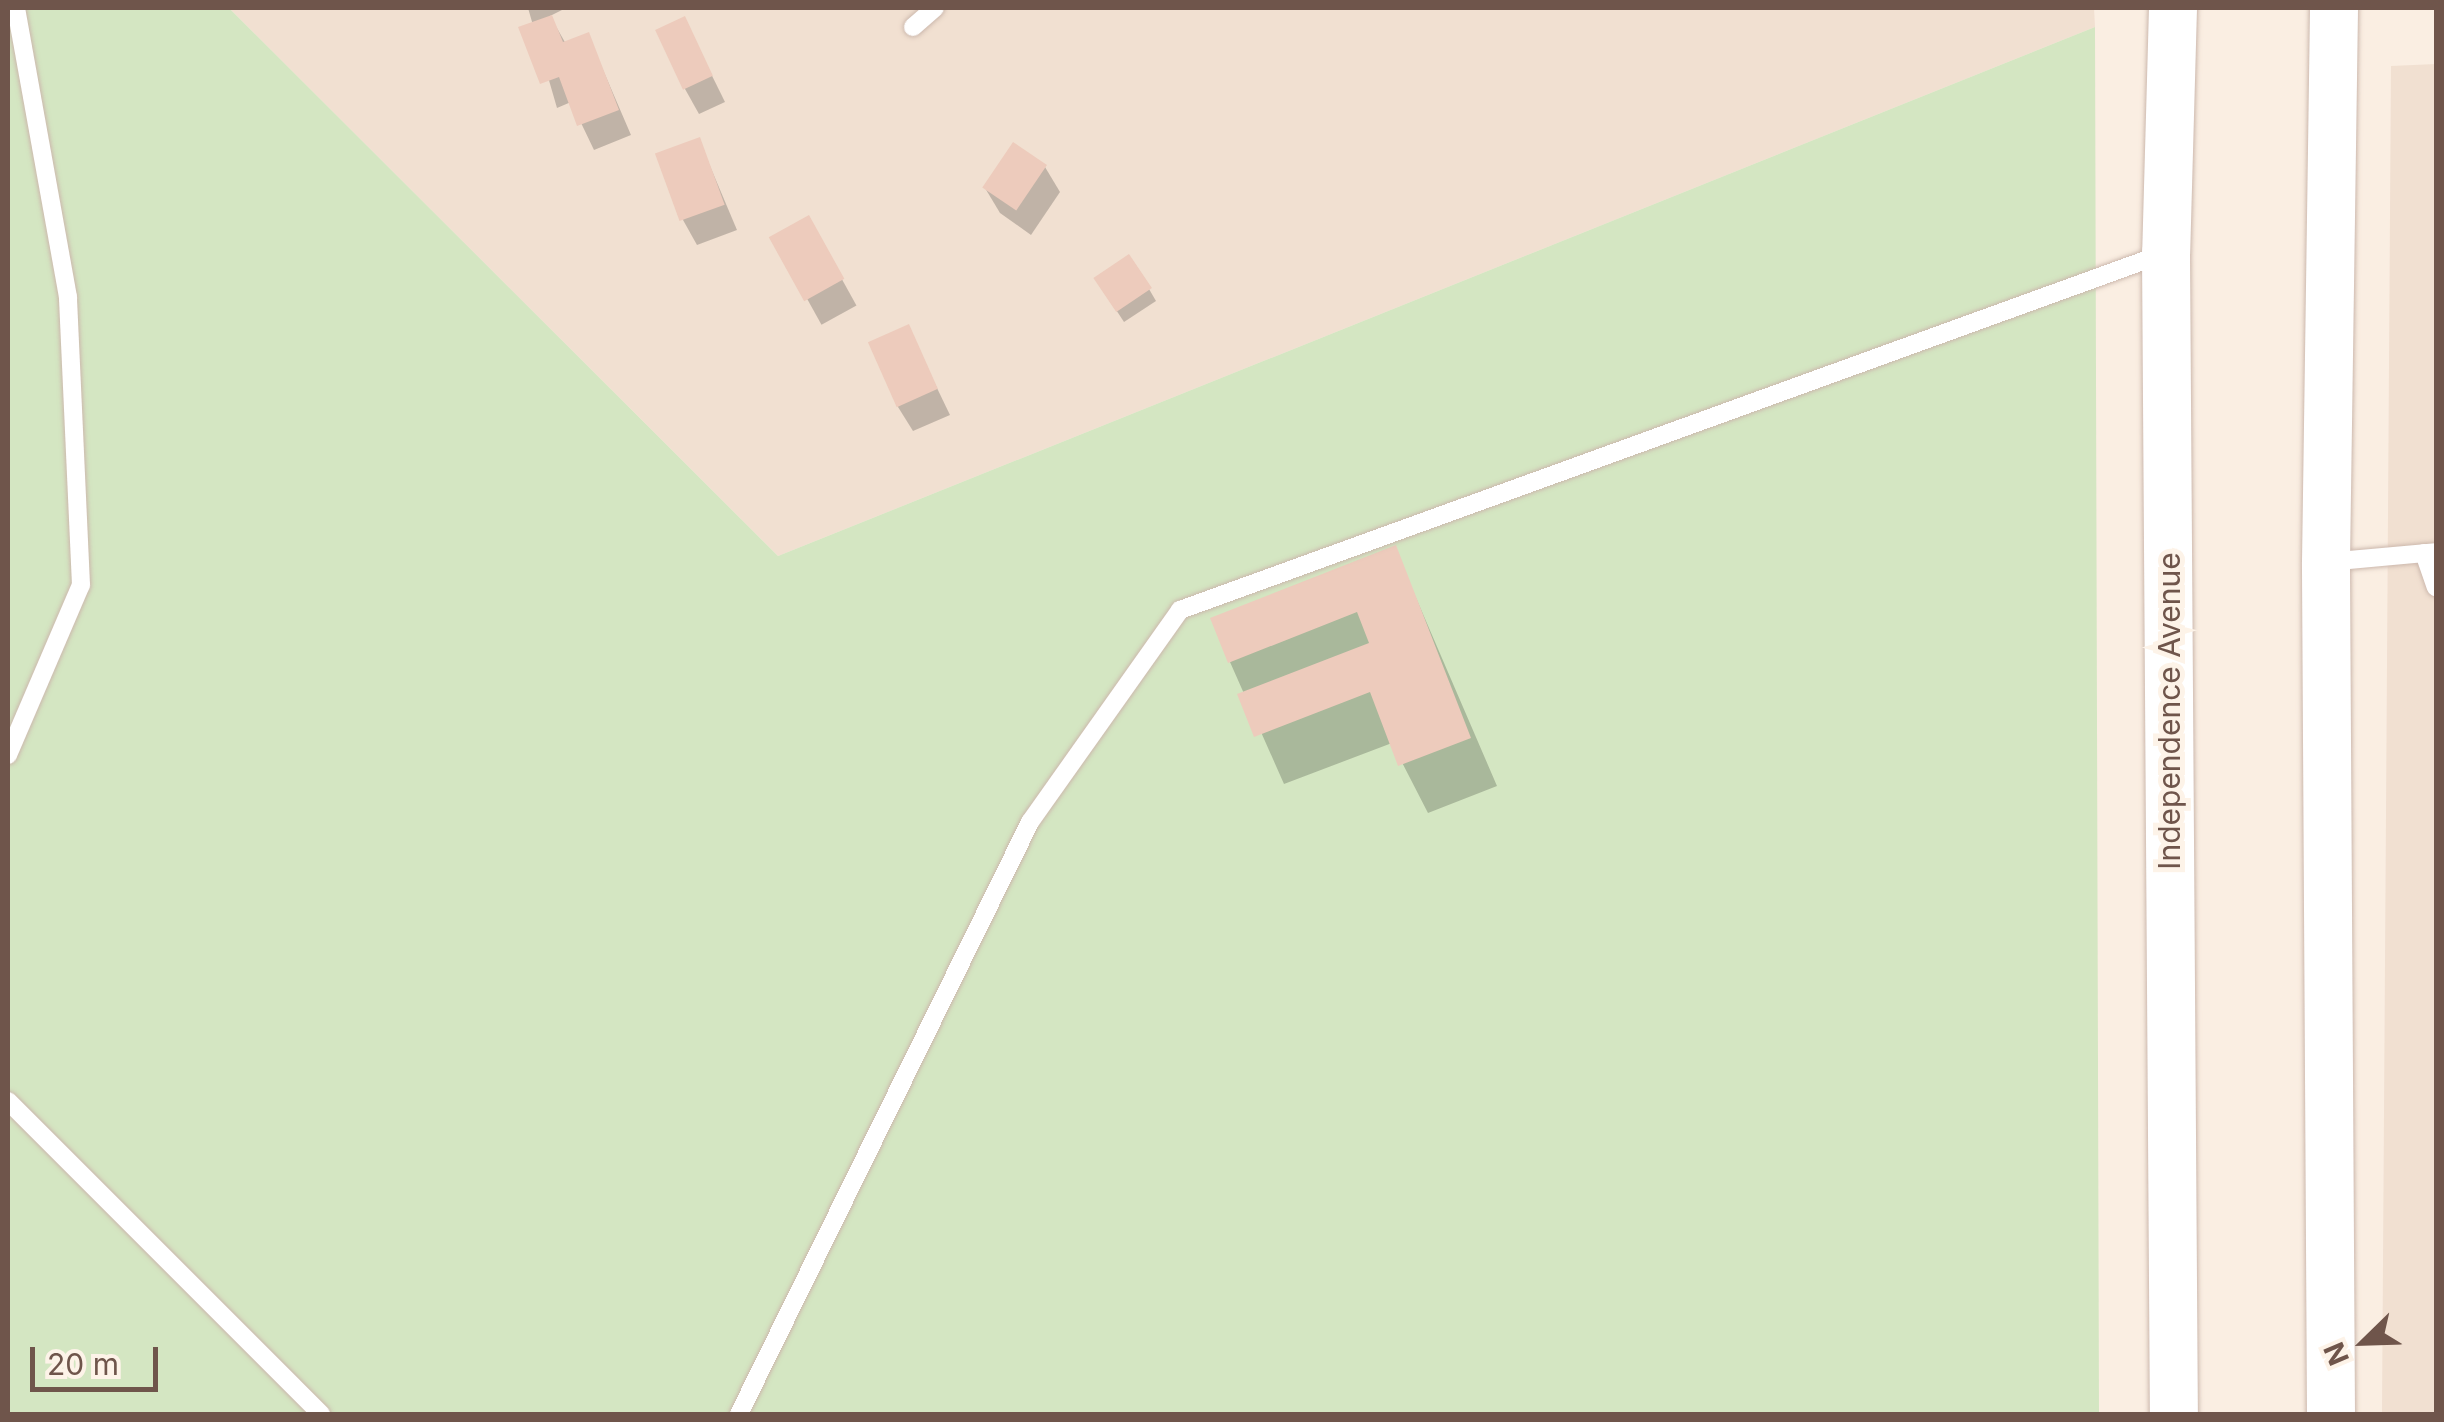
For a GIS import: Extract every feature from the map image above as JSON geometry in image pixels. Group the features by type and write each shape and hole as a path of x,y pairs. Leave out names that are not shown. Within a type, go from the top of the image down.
{"main road":[{"name":"Independence Avenue","path":"2173,8 2166,252 2174,1414"},
{"path":"2331,1414 2326,562 2334,8"}],"lane":[{"path":"8,755 82,585 68,297 16,58 16,8"},
{"path":"913,27 935,8"},
{"path":"738,1414 1030,822 1180,610 2166,252"},
{"path":"2326,562 2430,553 2436,586"},
{"path":"8,1101 322,1414"}],"shaded area":[{"path":"229,8 2094,8 2095,27 778,556"},
{"path":"2436,64 2436,1414 2382,1414 2391,66"}],"green space":[{"path":"8,8 229,8 778,556 2095,27 2099,1414 8,1414"}],"building":[{"path":"552,15 563,42 589,32 619,110 577,126 559,77 540,84 518,27"},
{"path":"685,16 713,76 683,90 655,30"},
{"path":"700,137 725,205 680,221 655,153"},
{"path":"1013,142 1047,165 1016,211 982,188"},
{"path":"809,215 844,279 804,301 769,237"},
{"path":"1129,254 1152,288 1116,312 1093,278"},
{"path":"909,324 938,389 897,407 868,342"},
{"path":"1396,545 1471,738 1398,766 1370,692 1254,737 1237,694 1369,643 1357,612 1228,663 1210,618"}]}
